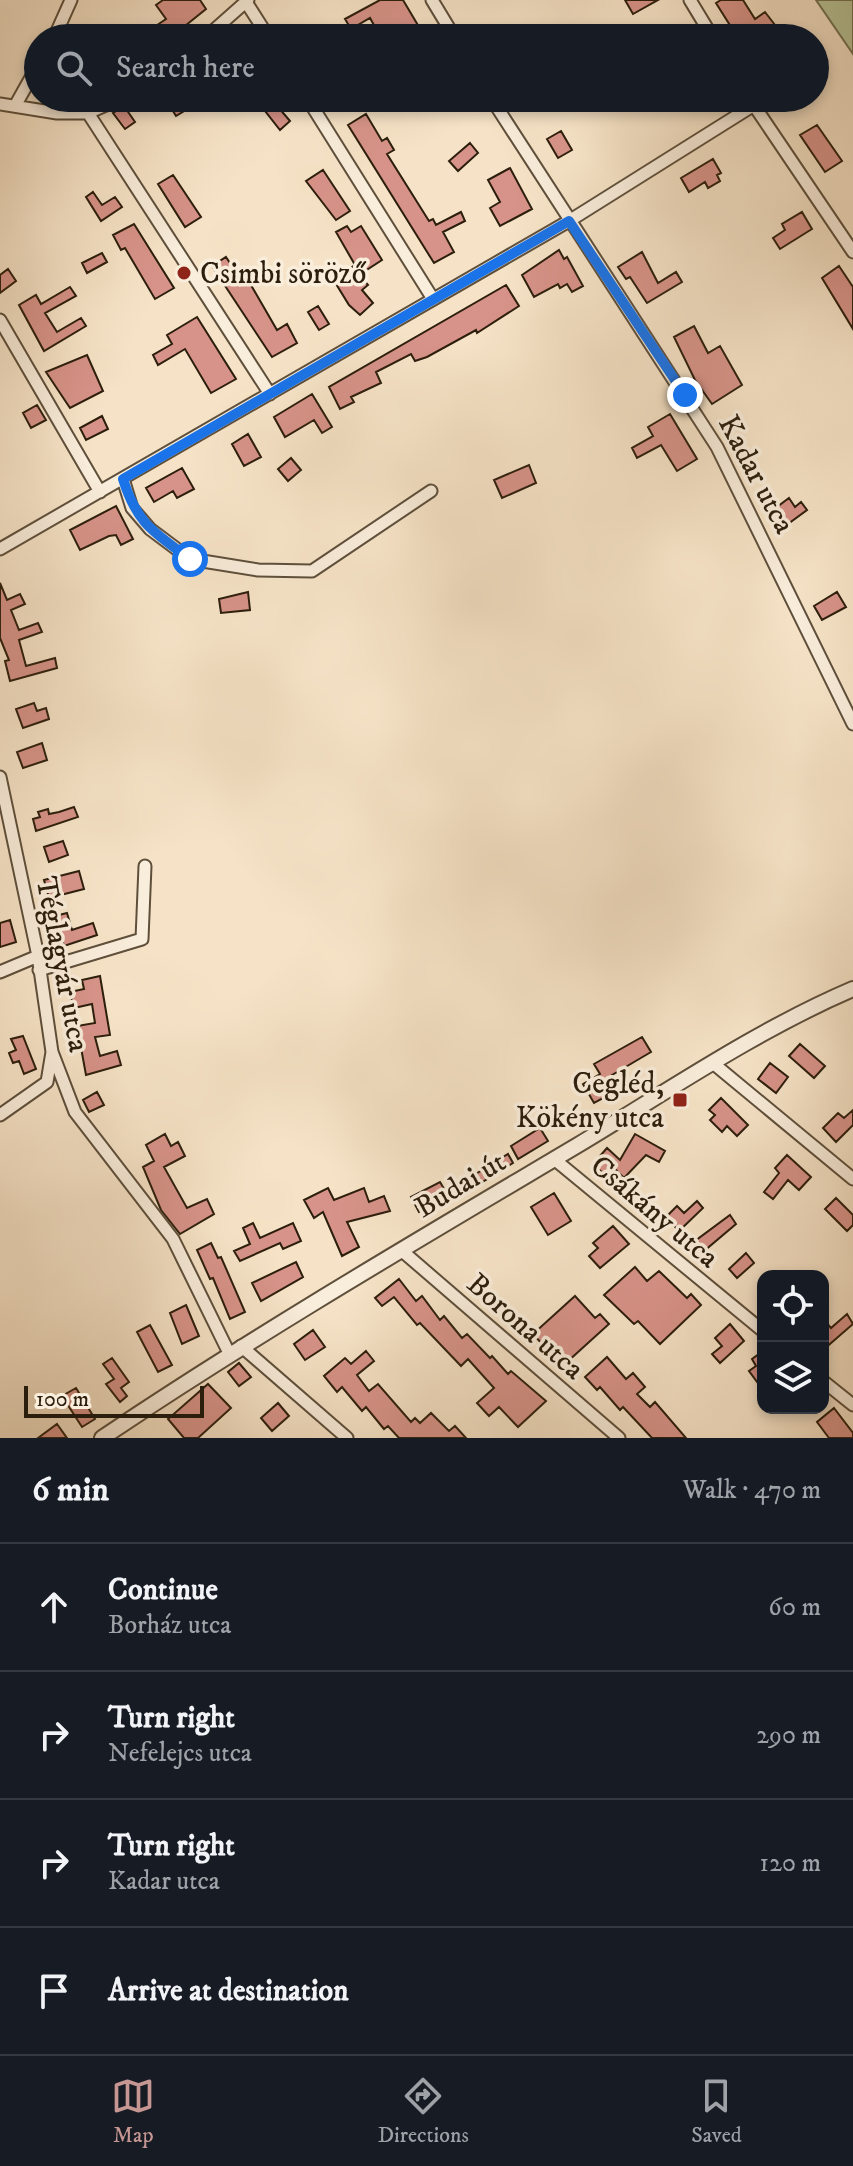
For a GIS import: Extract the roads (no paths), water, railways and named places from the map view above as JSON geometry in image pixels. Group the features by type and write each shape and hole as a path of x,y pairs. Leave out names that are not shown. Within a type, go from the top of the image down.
{"street":[{"path":"60,24 71,0"},
{"path":"432,0 447,24"},
{"path":"690,0 705,24"},
{"path":"221,24 247,1 261,24"},
{"path":"15,106 24,90"},
{"path":"0,104 24,108"},
{"path":"51,112 88,113 270,394"},
{"path":"316,112 433,299"},
{"name":"Kadar utca","path":"500,112 717,447 764,536 853,724"},
{"path":"0,549 569,221 736,112"},
{"path":"758,112 853,252"},
{"path":"0,320 100,492"},
{"path":"123,479 132,508 150,529 190,559 258,570 312,571 431,491"},
{"name":"Téglagyár utca","path":"0,777 2,799 38,956 52,1052 75,1112 173,1239 235,1349"},
{"path":"39,970 142,939 145,866"},
{"path":"0,972 38,956"},
{"name":"Budai út","path":"102,1438 235,1349 714,1064 820,1003 853,989"},
{"path":"0,1115 47,1082 52,1052"},
{"path":"714,1064 853,1179"},
{"name":"Csákány utca","path":"554,1159 757,1326"},
{"name":"Borona utca","path":"401,1250 619,1438"},
{"path":"235,1349 347,1438"},
{"path":"829,1386 853,1405"}],"place":[{"name":"Csimbi söröző","path":"184,273"},
{"name":"Cegléd, Kökény utca","path":"680,1100"}]}
